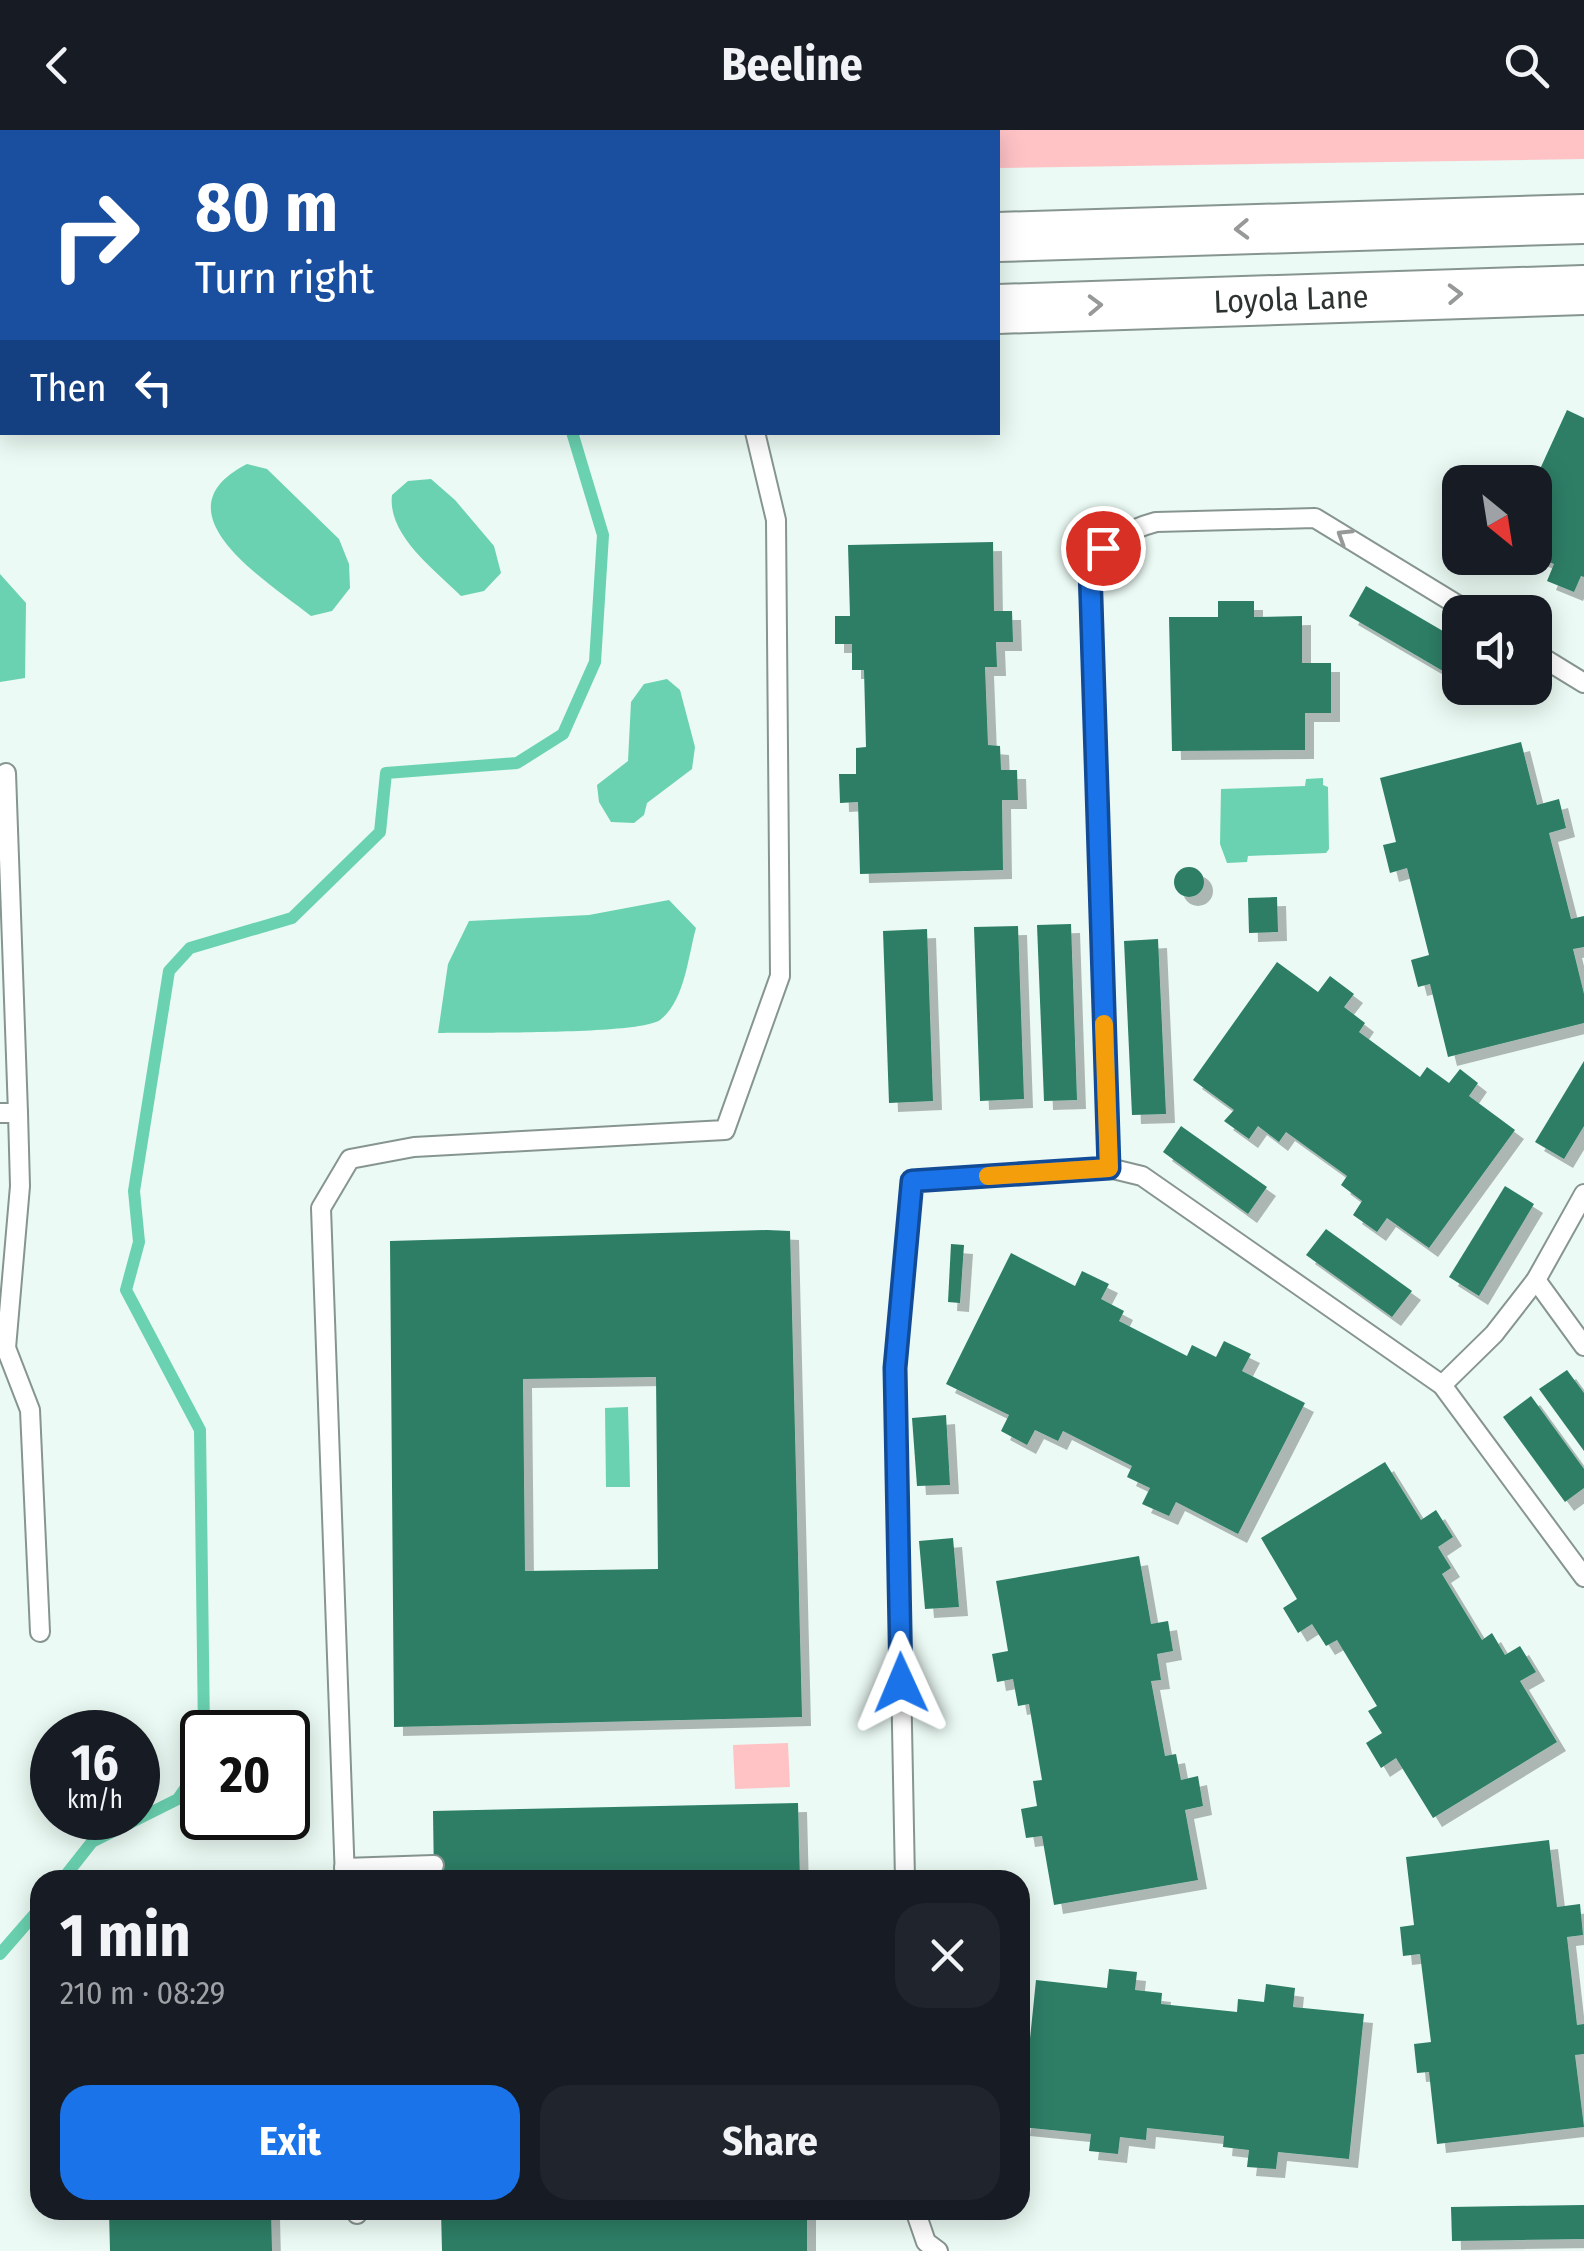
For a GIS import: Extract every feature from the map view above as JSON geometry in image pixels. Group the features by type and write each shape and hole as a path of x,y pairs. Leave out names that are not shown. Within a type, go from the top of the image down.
{"main road":[{"path":"1000,237 1584,220"},
{"path":"1380,225 1380,296"},
{"path":"1309,227 1310,298"},
{"name":"Loyola Lane","path":"1000,309 1584,290"}],"lane":[{"path":"345,1870 320,1208 350,1159 414,1147 726,1130 780,976 776,520 756,435"},
{"path":"1109,1168 1090,568 1103,548 1131,528 1156,522 1315,518 1442,596"},
{"path":"1552,663 1584,683"},
{"path":"6,773 9,1113 20,1186 3,1348 30,1410 40,1632"},
{"path":"906,1870 895,1368 912,1181 1109,1168 1142,1176 1442,1384 1584,1576"},
{"path":"1442,1384 1494,1334 1536,1280 1584,1194"},
{"path":"1536,1280 1584,1346"},
{"path":"385,1870 434,1865"},
{"path":"918,2220 926,2242 938,2251"}],"shaded area":[{"path":"1000,130 1584,130 1584,159 1000,168"},
{"path":"247,464 267,469 339,539 349,564 350,588 332,611 311,616 247,565 227,545 214,524 211,503 221,483"},
{"path":"431,479 455,500 494,546 501,573 484,591 461,596 415,551 397,524 392,495 408,481"},
{"path":"0,574 26,603 25,678 0,682"},
{"path":"667,679 680,690 695,747 692,769 647,803 644,815 634,823 611,822 599,802 597,785 628,761 631,702 644,684"},
{"path":"1323,778 1323,785 1328,787 1326,853 1248,856 1247,862 1227,863 1220,844 1221,789 1305,786 1306,779"},
{"path":"669,900 696,928 680,990 660,1020 590,1030 438,1033 448,964 469,921 589,915"},
{"path":"628,1407 630,1487 606,1487 605,1408"},
{"path":"788,1743 790,1787 735,1789 733,1745"}],"building":[{"path":"1567,410 1584,418 1584,577 1581,576 1574,592 1547,581 1554,564 1552,465 1542,465"},
{"path":"993,542 994,611 1012,611 1013,642 996,642 997,667 985,667 988,745 1000,746 1001,770 1017,770 1018,800 1002,800 1003,870 860,874 858,802 840,803 839,774 856,774 856,748 866,747 864,670 852,670 852,644 835,644 835,616 850,616 848,545"},
{"path":"1366,586 1442,630 1442,670 1349,616"},
{"path":"1218,601 1254,601 1254,617 1302,616 1302,663 1331,663 1331,713 1305,713 1305,750 1172,751 1169,617 1218,617"},
{"path":"1521,742 1537,805 1559,799 1566,828 1549,833 1571,919 1584,916 1584,947 1573,949 1584,994 1584,1023 1448,1057 1430,984 1418,987 1411,960 1429,955 1407,868 1390,873 1383,845 1396,842 1380,778"},
{"path":"1189,867 1200,871 1204,882 1200,893 1189,897 1178,893 1174,882 1178,871"},
{"path":"1277,897 1278,932 1249,933 1248,898"},
{"path":"1071,924 1077,1100 1044,1101 1037,925"},
{"path":"1018,926 1024,1099 980,1101 974,927"},
{"path":"927,929 933,1101 889,1103 883,931"},
{"path":"1158,939 1166,1114 1132,1115 1124,941"},
{"path":"1277,962 1318,992 1330,976 1354,994 1344,1007 1365,1023 1359,1032 1420,1077 1427,1067 1449,1083 1460,1069 1478,1083 1469,1096 1515,1130 1429,1248 1387,1218 1377,1232 1353,1215 1362,1201 1341,1185 1347,1176 1286,1132 1279,1142 1258,1126 1249,1139 1224,1121 1234,1110 1193,1080"},
{"path":"1584,1061 1584,1126 1564,1159 1535,1142"},
{"path":"1181,1126 1267,1187 1248,1214 1163,1152"},
{"path":"1505,1186 1534,1204 1479,1296 1449,1277"},
{"path":"1326,1229 1412,1291 1392,1317 1306,1255"},
{"path":"790,1231 802,1717 394,1727 390,1241","holes":["656,1377 658,1569 525,1571 523,1379"]},
{"path":"951,1244 964,1245 960,1303 948,1302"},
{"path":"1011,1253 1075,1286 1082,1271 1109,1284 1101,1299 1124,1311 1119,1321 1187,1356 1192,1345 1216,1357 1224,1341 1251,1354 1242,1371 1305,1403 1238,1534 1176,1502 1169,1516 1142,1504 1150,1488 1127,1477 1132,1466 1063,1431 1058,1441 1035,1430 1027,1445 1001,1431 1009,1415 946,1384"},
{"path":"1567,1370 1584,1393 1584,1451 1539,1389"},
{"path":"1531,1396 1584,1469 1584,1488 1565,1502 1503,1417"},
{"path":"946,1415 950,1485 917,1486 912,1418"},
{"path":"1385,1462 1421,1520 1436,1510 1453,1537 1438,1547 1451,1568 1442,1574 1482,1640 1492,1633 1505,1655 1520,1646 1536,1672 1520,1681 1557,1742 1433,1818 1396,1758 1381,1768 1366,1743 1382,1733 1368,1711 1377,1706 1337,1640 1326,1646 1312,1624 1298,1633 1283,1608 1297,1599 1261,1538"},
{"path":"953,1538 959,1607 925,1609 919,1541"},
{"path":"1139,1556 1151,1624 1168,1621 1173,1651 1157,1654 1161,1680 1151,1681 1165,1756 1176,1754 1181,1780 1198,1776 1203,1806 1185,1810 1198,1880 1054,1905 1042,1836 1026,1838 1021,1809 1037,1806 1033,1781 1042,1780 1029,1704 1018,1706 1013,1679 997,1682 992,1654 1008,1651 996,1581"},
{"path":"798,1803 800,1870 434,1870 433,1811"},
{"path":"1549,1840 1557,1907 1580,1904 1583,1935 1567,1937 1577,2025 1584,2024 1584,2054 1575,2055 1584,2127 1437,2144 1429,2072 1417,2073 1414,2044 1431,2042 1420,1954 1403,1956 1400,1927 1414,1925 1406,1857"},
{"path":"1109,1969 1137,1972 1135,1990 1162,1993 1161,2004 1237,2012 1238,1999 1264,2002 1266,1984 1295,1988 1293,2007 1364,2014 1349,2159 1278,2152 1276,2169 1247,2167 1249,2150 1223,2147 1224,2136 1147,2128 1146,2140 1120,2137 1118,2154 1089,2151 1091,2134 1030,2128 1030,2039 1036,1980 1107,1988"},
{"path":"1584,2205 1584,2239 1452,2241 1451,2207"},
{"path":"109,2220 271,2220 272,2251 110,2251"},
{"path":"441,2220 807,2220 807,2251 442,2251"}],"waterway":[{"path":"204,1710 200,1430 126,1290 139,1242 134,1191 169,971 190,948 292,918 380,832 386,773 517,763 563,734 595,662 603,535 573,435"},
{"path":"70,1870 92,1842 180,1796"},
{"path":"0,1954 30,1920"}],"slow traffic":[{"path":"988,1176 1109,1168 1104,1024"}],"route":[{"path":"901,1683 895,1368 912,1181 1109,1168 1090,568 1103,548"}]}
